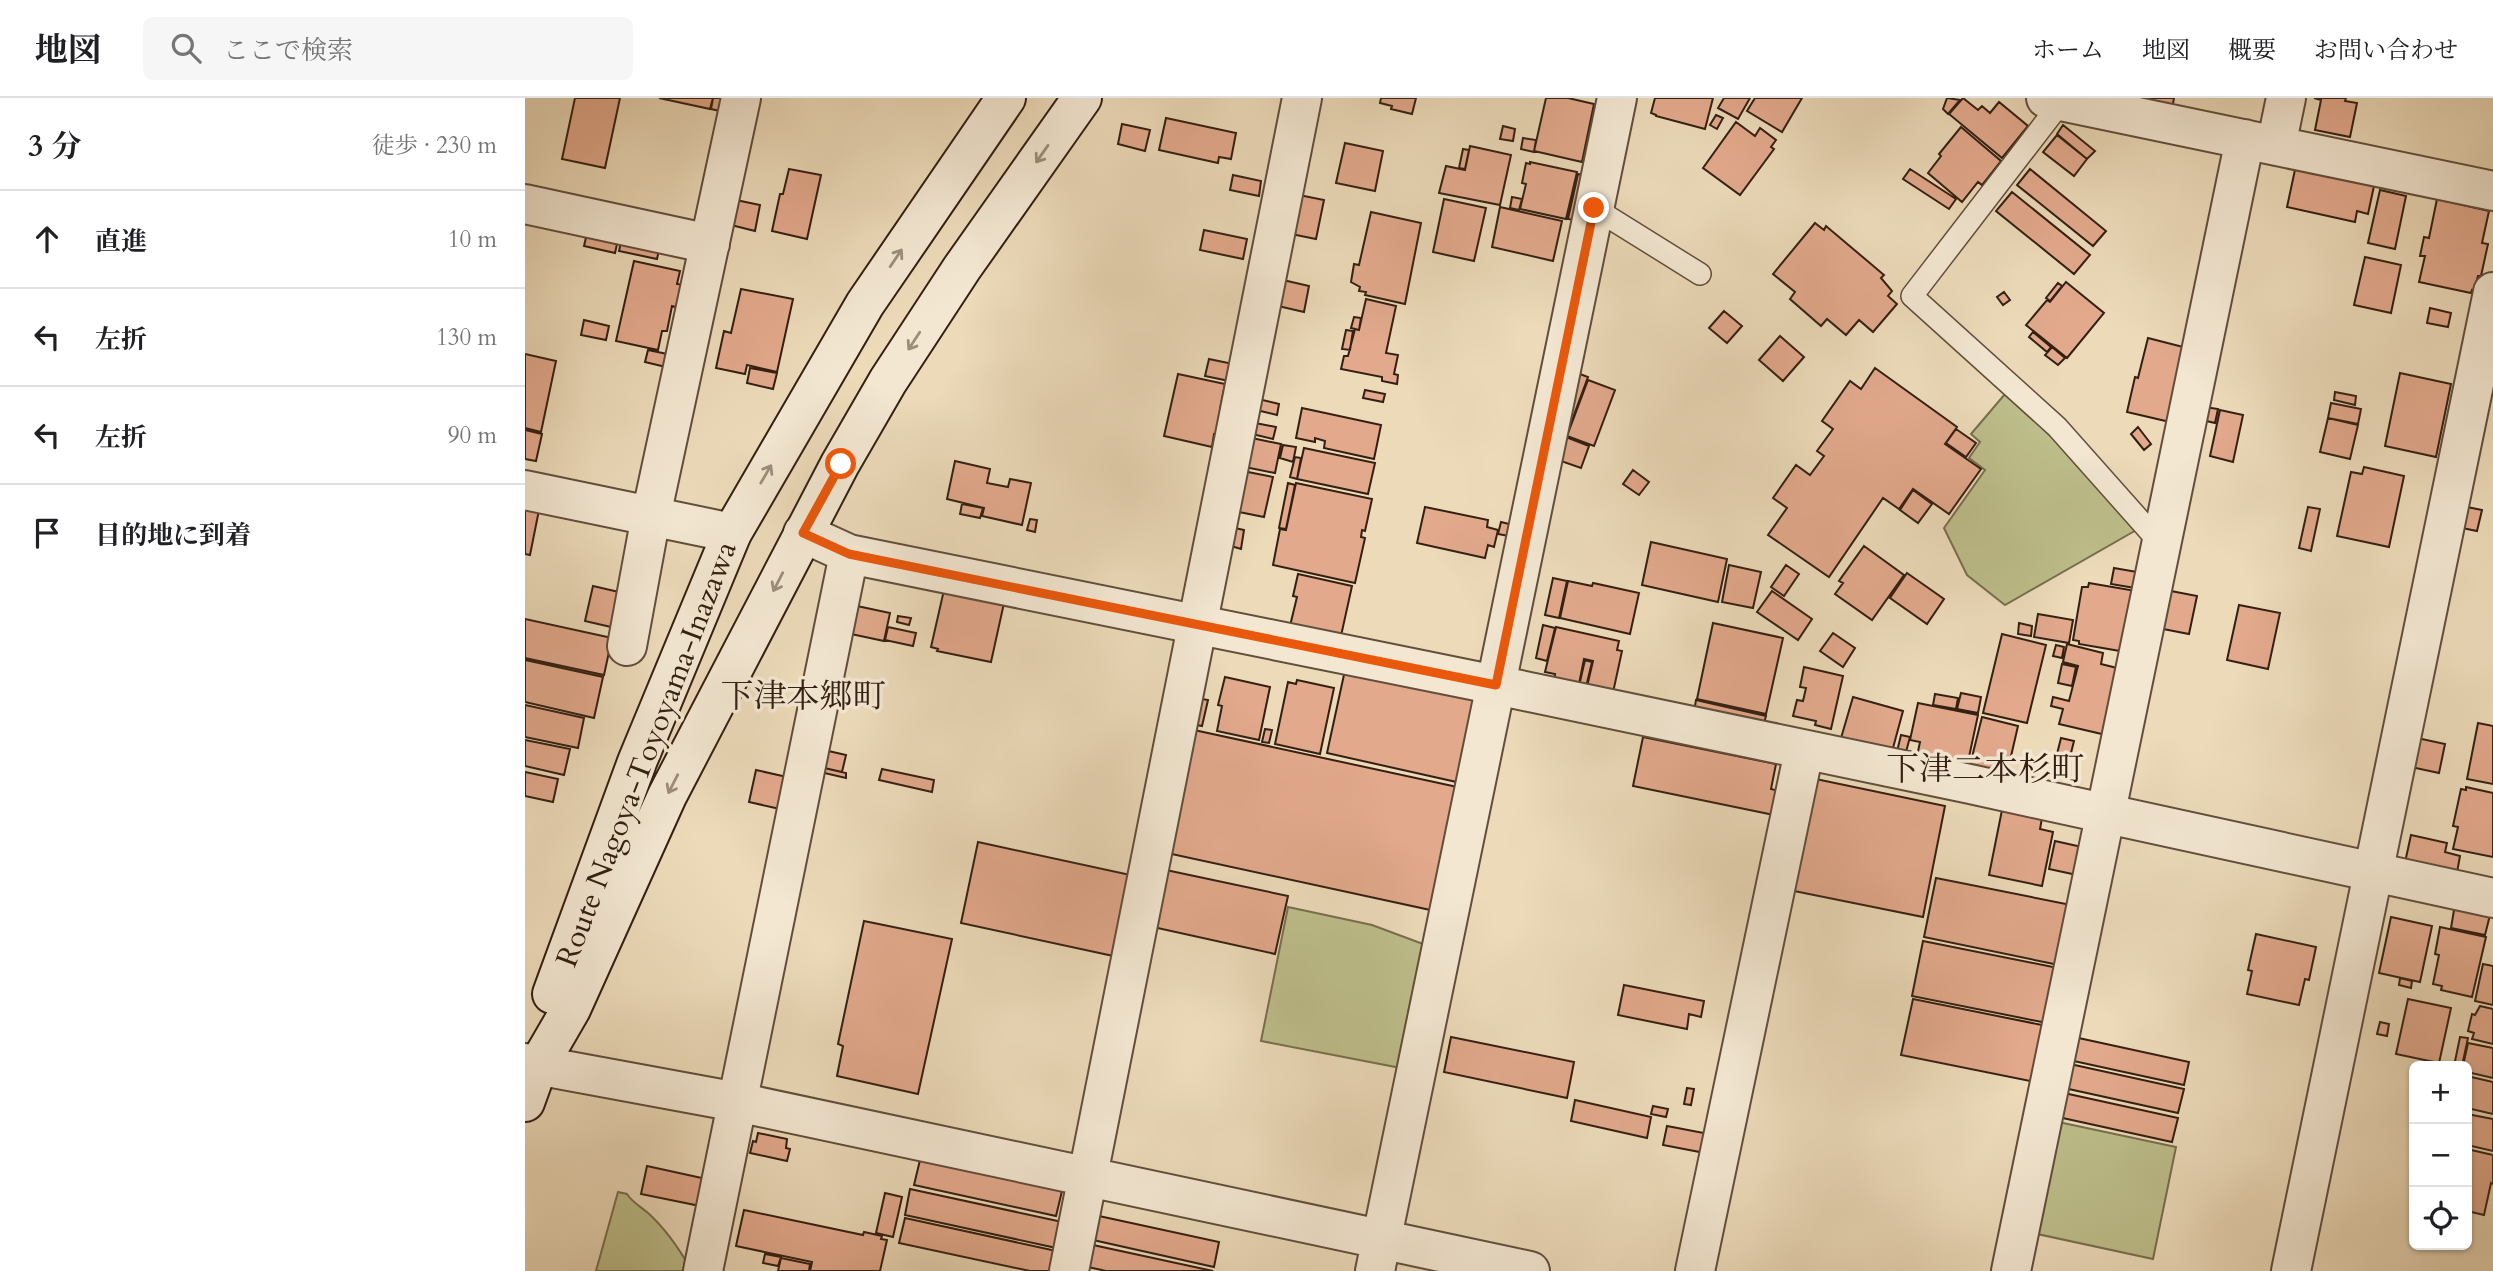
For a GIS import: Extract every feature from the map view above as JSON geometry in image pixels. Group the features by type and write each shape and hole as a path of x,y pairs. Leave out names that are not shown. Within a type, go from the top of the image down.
{"street":[{"path":"627,646 651,516 741,98"},
{"name":"Route Nagoya-Toyoyama-Inazawa","path":"525,1102 549,1002 637,762 732,533 865,304 1006,98"},
{"name":"Route Nagoya-Toyoyama-Inazawa","path":"532,1065 571,1009 667,796 803,533 888,381 962,268 1081,98"},
{"path":"1069,1271 1302,98"},
{"path":"1379,1255 1618,98"},
{"path":"2011,1271 2161,544 2260,143 2286,98"},
{"path":"2064,100 2493,191"},
{"path":"525,204 710,244"},
{"path":"2291,1271 2493,292"},
{"path":"525,489 732,533"},
{"path":"803,533 849,554 1970,784 2493,898"},
{"path":"703,1271 849,554"},
{"path":"1695,1271 1804,751"},
{"path":"532,1065 737,1102 1088,1177 1379,1255 1530,1271"}],"lane":[{"path":"2064,100 1912,296 2057,427 2161,544"},
{"path":"1594,208 1700,274"}],"green space":[{"path":"2005,394 2057,440 2138,529 2005,605 1967,575 1944,528 1985,470 1969,458 1980,442 1971,434"},
{"path":"1288,907 1372,925 1431,947 1406,1069 1261,1041"},
{"path":"2049,1120 2176,1147 2153,1259 2028,1232"},
{"path":"618,1192 627,1194 661,1226 692,1271 596,1271"}],"building":[{"path":"575,98 620,98 605,168 562,159"},
{"path":"659,98 713,98 710,109"},
{"path":"713,98 728,98 724,112 711,109"},
{"path":"1381,98 1416,98 1412,114 1391,109 1392,106 1380,103"},
{"path":"1546,98 1568,98 1594,104 1582,162 1534,151"},
{"path":"1655,98 1713,98 1705,129 1651,113"},
{"path":"1724,98 1750,98 1738,119 1718,108"},
{"path":"1755,98 1802,98 1782,132 1747,111"},
{"path":"1947,98 1960,100 1948,114 1943,109"},
{"path":"1963,98 1978,110 1982,106 1990,113 1999,102 2028,126 2002,158 1949,114"},
{"path":"2137,98 2174,98 2172,109"},
{"path":"2314,98 2346,98 2345,101 2357,103 2350,137 2315,130 2321,100"},
{"path":"1716,115 1723,118 1717,129 1710,125"},
{"path":"1166,118 1236,133 1231,159 1219,157 1218,163 1159,150"},
{"path":"1736,122 1755,136 1760,128 1776,140 1771,147 1774,149 1740,195 1703,168"},
{"path":"1122,124 1150,130 1145,151 1118,144"},
{"path":"2063,125 2095,151 2087,159 2057,134"},
{"path":"1503,126 1515,129 1513,141 1500,139"},
{"path":"1961,127 2001,161 1982,185 1978,182 1962,202 1928,173 1941,156 1939,154"},
{"path":"2057,135 2087,159 2074,176 2043,152"},
{"path":"1523,138 1536,140 1534,152 1521,149"},
{"path":"1345,143 1383,151 1375,191 1336,183"},
{"path":"1470,146 1511,155 1500,205 1439,193 1446,166 1465,170"},
{"path":"1463,149 1469,150 1465,169 1459,168"},
{"path":"1526,163 1577,172 1566,219 1520,209 1526,184 1522,183"},
{"path":"2296,165 2350,177 2349,181 2374,186 2368,214 2357,211 2355,222 2287,207"},
{"path":"789,169 821,175 807,239 772,231"},
{"path":"1910,169 1956,199 1949,209 1903,179"},
{"path":"2030,169 2106,231 2093,246 2017,185"},
{"path":"1578,174 1591,177 1581,221 1568,219"},
{"path":"1233,175 1261,181 1259,196 1230,190"},
{"path":"2380,190 2406,196 2395,249 2368,243"},
{"path":"2012,192 2090,255 2074,274 1996,211"},
{"path":"1299,195 1324,200 1316,239 1291,234"},
{"path":"1512,197 1522,199 1519,210 1510,208"},
{"path":"1444,199 1486,208 1474,261 1433,252"},
{"path":"2437,199 2489,211 2482,243 2488,244 2481,276 2478,276 2471,293 2419,282 2425,256 2420,256 2424,237 2429,238"},
{"path":"736,200 760,205 755,231 731,225"},
{"path":"1500,207 1562,221 1553,261 1492,247"},
{"path":"1371,212 1421,223 1405,304 1365,295 1366,292 1359,291 1360,287 1351,282 1354,264 1359,265"},
{"path":"1815,223 1824,230 1826,226 1884,275 1881,278 1892,291 1888,296 1897,304 1873,332 1859,320 1846,335 1827,319 1821,326 1790,299 1795,292 1773,274"},
{"path":"588,229 619,235 615,253 584,246"},
{"path":"1204,230 1247,239 1243,259 1200,250"},
{"path":"622,237 660,245 657,259 619,251"},
{"path":"2365,257 2401,265 2391,313 2354,305"},
{"path":"634,261 680,271 677,284 684,285 679,308 672,306 667,331 662,331 658,350 616,341"},
{"path":"1283,280 1309,286 1304,312 1278,306"},
{"path":"2066,282 2104,313 2067,358 2026,325"},
{"path":"2058,283 2062,286 2050,301 2046,298"},
{"path":"741,289 793,299 777,372 747,365 745,374 716,368 724,331 731,333"},
{"path":"2004,292 2010,300 2003,305 1997,297"},
{"path":"1366,299 1396,306 1386,353 1398,355 1394,374 1398,375 1397,384 1382,381 1382,377 1341,369 1344,356 1348,356 1355,329 1359,330"},
{"path":"2430,308 2451,313 2448,327 2427,323"},
{"path":"1724,311 1742,326 1727,343 1709,328"},
{"path":"1354,317 1361,318 1359,330 1351,328"},
{"path":"584,320 609,326 606,340 581,335"},
{"path":"1346,330 1353,331 1350,350 1342,349"},
{"path":"2033,332 2051,347 2047,352 2029,337"},
{"path":"1780,336 1804,357 1783,381 1759,360"},
{"path":"2148,338 2187,348 2170,422 2127,412"},
{"path":"2052,347 2065,358 2058,365 2045,355"},
{"path":"648,350 677,356 674,369 645,362"},
{"path":"525,354 556,361 541,432 525,428"},
{"path":"1209,359 1238,365 1234,382 1205,376"},
{"path":"750,368 777,373 773,389 747,383"},
{"path":"1875,368 1957,427 1945,444 1981,469 1949,514 1913,489 1899,509 1883,498 1829,577 1768,535 1787,508 1773,498 1796,465 1810,475 1824,456 1817,451 1833,429 1822,421 1850,381 1861,389"},
{"path":"2400,373 2451,384 2436,457 2385,446"},
{"path":"1178,374 1225,384 1220,409 1223,410 1212,447 1164,436"},
{"path":"1580,374 1588,377 1568,431 1561,429"},
{"path":"1588,380 1615,390 1594,446 1567,436"},
{"path":"1365,390 1385,394 1383,402 1363,398"},
{"path":"2335,392 2356,396 2355,405 2334,400"},
{"path":"1254,398 1279,404 1277,415 1252,409"},
{"path":"2331,403 2361,409 2358,424 2328,418"},
{"path":"2205,407 2218,409 2215,423 2202,420"},
{"path":"1302,408 1381,425 1374,459 1324,448 1325,441 1315,438 1315,442 1296,438"},
{"path":"2220,410 2243,415 2233,462 2210,456"},
{"path":"2328,418 2358,425 2350,459 2320,452"},
{"path":"1250,422 1276,427 1273,439 1248,433"},
{"path":"2138,427 2151,444 2144,450 2131,434"},
{"path":"1956,429 1976,443 1966,457 1946,443"},
{"path":"525,430 542,434 536,461 525,459"},
{"path":"1247,437 1281,444 1275,473 1240,466"},
{"path":"1566,437 1589,446 1581,468 1558,460"},
{"path":"1283,445 1296,447 1293,462 1280,458"},
{"path":"1304,448 1375,463 1368,494 1297,479"},
{"path":"1295,457 1301,458 1297,479 1290,477"},
{"path":"955,461 990,469 987,483 1008,487 1010,479 1031,483 1022,525 982,516 984,508 947,499"},
{"path":"2364,467 2404,476 2389,547 2337,536 2351,472 2362,474"},
{"path":"1633,470 1649,482 1639,495 1623,484"},
{"path":"1243,471 1273,477 1264,517 1234,511"},
{"path":"1288,483 1295,485 1286,529 1279,528"},
{"path":"1296,483 1372,499 1365,531 1362,530 1361,537 1365,538 1355,583 1273,565 1280,529 1286,530"},
{"path":"1913,490 1932,504 1918,523 1900,510"},
{"path":"525,502 540,505 530,555 525,554"},
{"path":"962,504 983,508 980,518 960,514"},
{"path":"1425,507 1488,520 1487,527 1498,530 1494,547 1488,545 1485,558 1417,543"},
{"path":"2308,507 2320,509 2311,551 2299,548"},
{"path":"2467,507 2482,510 2477,531 2462,528"},
{"path":"1030,519 1037,520 1035,532 1027,530"},
{"path":"1501,522 1517,526 1514,537 1498,534"},
{"path":"1235,528 1244,530 1241,549 1231,546"},
{"path":"1651,542 1727,559 1718,602 1642,585"},
{"path":"1864,546 1904,575 1872,620 1835,594 1843,583 1839,581"},
{"path":"1729,565 1761,572 1753,608 1722,602"},
{"path":"1786,565 1799,574 1784,596 1771,587"},
{"path":"2114,568 2143,573 2141,589 2111,584"},
{"path":"1907,573 1944,599 1927,624 1890,598"},
{"path":"1298,574 1352,586 1339,645 1290,626 1297,597 1293,596"},
{"path":"1553,578 1567,581 1559,618 1545,615"},
{"path":"1568,581 1592,586 1593,583 1639,593 1630,634 1560,618"},
{"path":"2089,583 2136,591 2126,652 2079,644 2079,641 2073,640 2082,587 2088,587"},
{"path":"593,586 619,592 611,627 585,621"},
{"path":"944,590 1004,603 991,662 937,651 938,649 931,647"},
{"path":"1772,591 1812,619 1798,640 1757,612"},
{"path":"2171,591 2197,596 2189,634 2163,629"},
{"path":"2239,605 2280,613 2268,669 2227,660"},
{"path":"857,606 890,613 884,641 851,634"},
{"path":"2038,614 2073,620 2069,643 2034,637"},
{"path":"898,616 911,618 909,625 897,622"},
{"path":"525,619 612,638 604,675 525,658"},
{"path":"1713,623 1783,638 1766,714 1697,699"},
{"path":"2019,623 2032,626 2031,636 2018,634"},
{"path":"1543,625 1555,628 1547,661 1536,658"},
{"path":"888,627 916,633 913,646 885,640"},
{"path":"1556,627 1619,641 1617,650 1622,651 1612,697 1586,691 1593,661 1584,659 1578,689 1554,682 1555,674 1545,672"},
{"path":"1833,633 1855,648 1843,667 1820,651"},
{"path":"2002,634 2046,645 2027,723 1983,713"},
{"path":"2067,644 2103,653 2101,664 2121,669 2106,735 2059,724 2063,709 2051,706 2053,697 2069,701 2078,666 2063,662"},
{"path":"2056,645 2064,647 2062,658 2053,656"},
{"path":"525,660 603,677 594,718 525,702"},
{"path":"1585,660 1592,662 1586,687 1579,686"},
{"path":"2062,664 2076,667 2072,686 2058,683"},
{"path":"1804,667 1843,676 1831,729 1815,725 1816,721 1793,716 1797,700 1803,701 1806,688 1800,687"},
{"path":"1345,670 1471,697 1477,709 1461,783 1327,753"},
{"path":"1225,677 1270,687 1259,740 1217,731 1222,706 1218,705"},
{"path":"1297,680 1334,688 1320,754 1275,744 1288,682 1296,684"},
{"path":"1961,693 1981,697 1978,713 1957,709"},
{"path":"1935,694 1958,698 1956,709 1933,705"},
{"path":"1853,697 1903,711 1890,759 1839,745"},
{"path":"1196,698 1208,700 1202,726 1191,724"},
{"path":"1696,700 1766,716 1763,727 1694,712"},
{"path":"1918,703 1978,715 1966,771 1916,761 1920,742 1910,740"},
{"path":"525,705 584,718 578,748 525,737"},
{"path":"1982,717 2018,726 2006,778 1969,769"},
{"path":"2478,723 2493,726 2493,784 2467,779"},
{"path":"1265,729 1272,730 1269,743 1262,742"},
{"path":"1194,730 1462,788 1435,911 1167,853"},
{"path":"1901,735 1910,737 1903,763 1895,760"},
{"path":"1643,737 1776,764 1771,789 1779,791 1774,815 1633,786"},
{"path":"2061,738 2074,741 2067,769 2054,766"},
{"path":"2417,738 2445,744 2439,773 2411,767"},
{"path":"525,740 570,749 564,775 525,766"},
{"path":"824,750 846,755 842,772 820,767"},
{"path":"820,767 846,773 846,778 820,772"},
{"path":"882,769 934,780 932,792 879,780"},
{"path":"756,770 787,777 780,809 749,802"},
{"path":"525,772 558,779 553,802 525,796"},
{"path":"1811,778 1945,806 1923,917 1789,890"},
{"path":"2466,787 2493,793 2493,857 2453,849 2458,827 2453,826 2461,789 2466,790"},
{"path":"2002,810 2042,818 2040,829 2053,832 2042,886 1989,875"},
{"path":"2411,835 2447,843 2445,852 2460,856 2456,878 2404,867"},
{"path":"2055,841 2082,847 2077,875 2049,869"},
{"path":"978,842 1135,876 1118,957 961,923"},
{"path":"1166,870 1288,896 1275,954 1153,927"},
{"path":"1936,878 2071,905 2059,965 1924,937"},
{"path":"2455,904 2491,911 2485,935 2451,928"},
{"path":"2391,917 2432,926 2420,982 2379,973"},
{"path":"864,921 952,939 918,1094 837,1076 843,1046 838,1044"},
{"path":"2440,927 2486,937 2472,997 2441,990 2442,986 2433,984 2439,955 2435,954"},
{"path":"2256,934 2316,947 2309,980 2305,979 2299,1005 2247,994 2252,971 2248,970"},
{"path":"1923,941 2058,968 2047,1023 1912,996"},
{"path":"2483,964 2493,966 2493,1005 2475,1001"},
{"path":"2400,978 2412,981 2411,988 2399,985"},
{"path":"1624,985 1704,1001 1701,1017 1689,1014 1687,1029 1618,1015"},
{"path":"1913,999 2047,1026 2035,1082 1901,1055"},
{"path":"2408,999 2451,1008 2439,1061 2396,1054"},
{"path":"2480,1006 2493,1009 2493,1044 2472,1039 2474,1033 2468,1031 2472,1014 2475,1015"},
{"path":"2380,1022 2389,1024 2387,1036 2377,1034"},
{"path":"1451,1037 1574,1062 1567,1098 1444,1072"},
{"path":"2074,1037 2189,1062 2184,1085 2069,1060"},
{"path":"2460,1037 2468,1038 2463,1061 2455,1061"},
{"path":"2468,1043 2493,1048 2493,1078 2472,1073 2472,1061 2464,1061"},
{"path":"2070,1064 2184,1089 2178,1113 2064,1088"},
{"path":"2472,1077 2493,1082 2493,1114 2472,1109"},
{"path":"1687,1088 1694,1089 1691,1105 1684,1104"},
{"path":"2064,1093 2178,1118 2172,1142 2058,1117"},
{"path":"1575,1100 1651,1117 1647,1138 1571,1121"},
{"path":"1653,1106 1668,1109 1666,1117 1651,1114"},
{"path":"2472,1115 2493,1119 2493,1151 2472,1146"},
{"path":"1667,1126 1709,1134 1705,1153 1663,1145"},
{"path":"758,1133 787,1139 786,1148 790,1149 787,1161 750,1153"},
{"path":"2472,1150 2493,1155 2493,1184 2491,1183 2484,1215 2472,1212"},
{"path":"920,1160 1062,1191 1056,1216 914,1185"},
{"path":"647,1166 711,1180 705,1207 641,1194"},
{"path":"910,1189 1067,1223 1061,1249 905,1215"},
{"path":"885,1193 902,1197 893,1237 876,1233"},
{"path":"744,1210 863,1235 864,1232 882,1236 881,1239 887,1240 880,1271 810,1271 812,1262 736,1246"},
{"path":"1099,1216 1219,1242 1214,1267 1093,1240"},
{"path":"905,1218 1061,1252 1057,1271 1030,1271 899,1243"},
{"path":"1093,1245 1213,1271 1106,1271 1088,1267"},
{"path":"765,1254 781,1257 778,1266 763,1263"},
{"path":"781,1258 810,1264 809,1271 778,1271"}],"district":[{"name":"下津本郷町","path":"803,695"},
{"name":"下津二本杉町","path":"1985,768"}],"route":[{"path":"841,464 803,533 849,554 1496,685 1594,208"}]}
